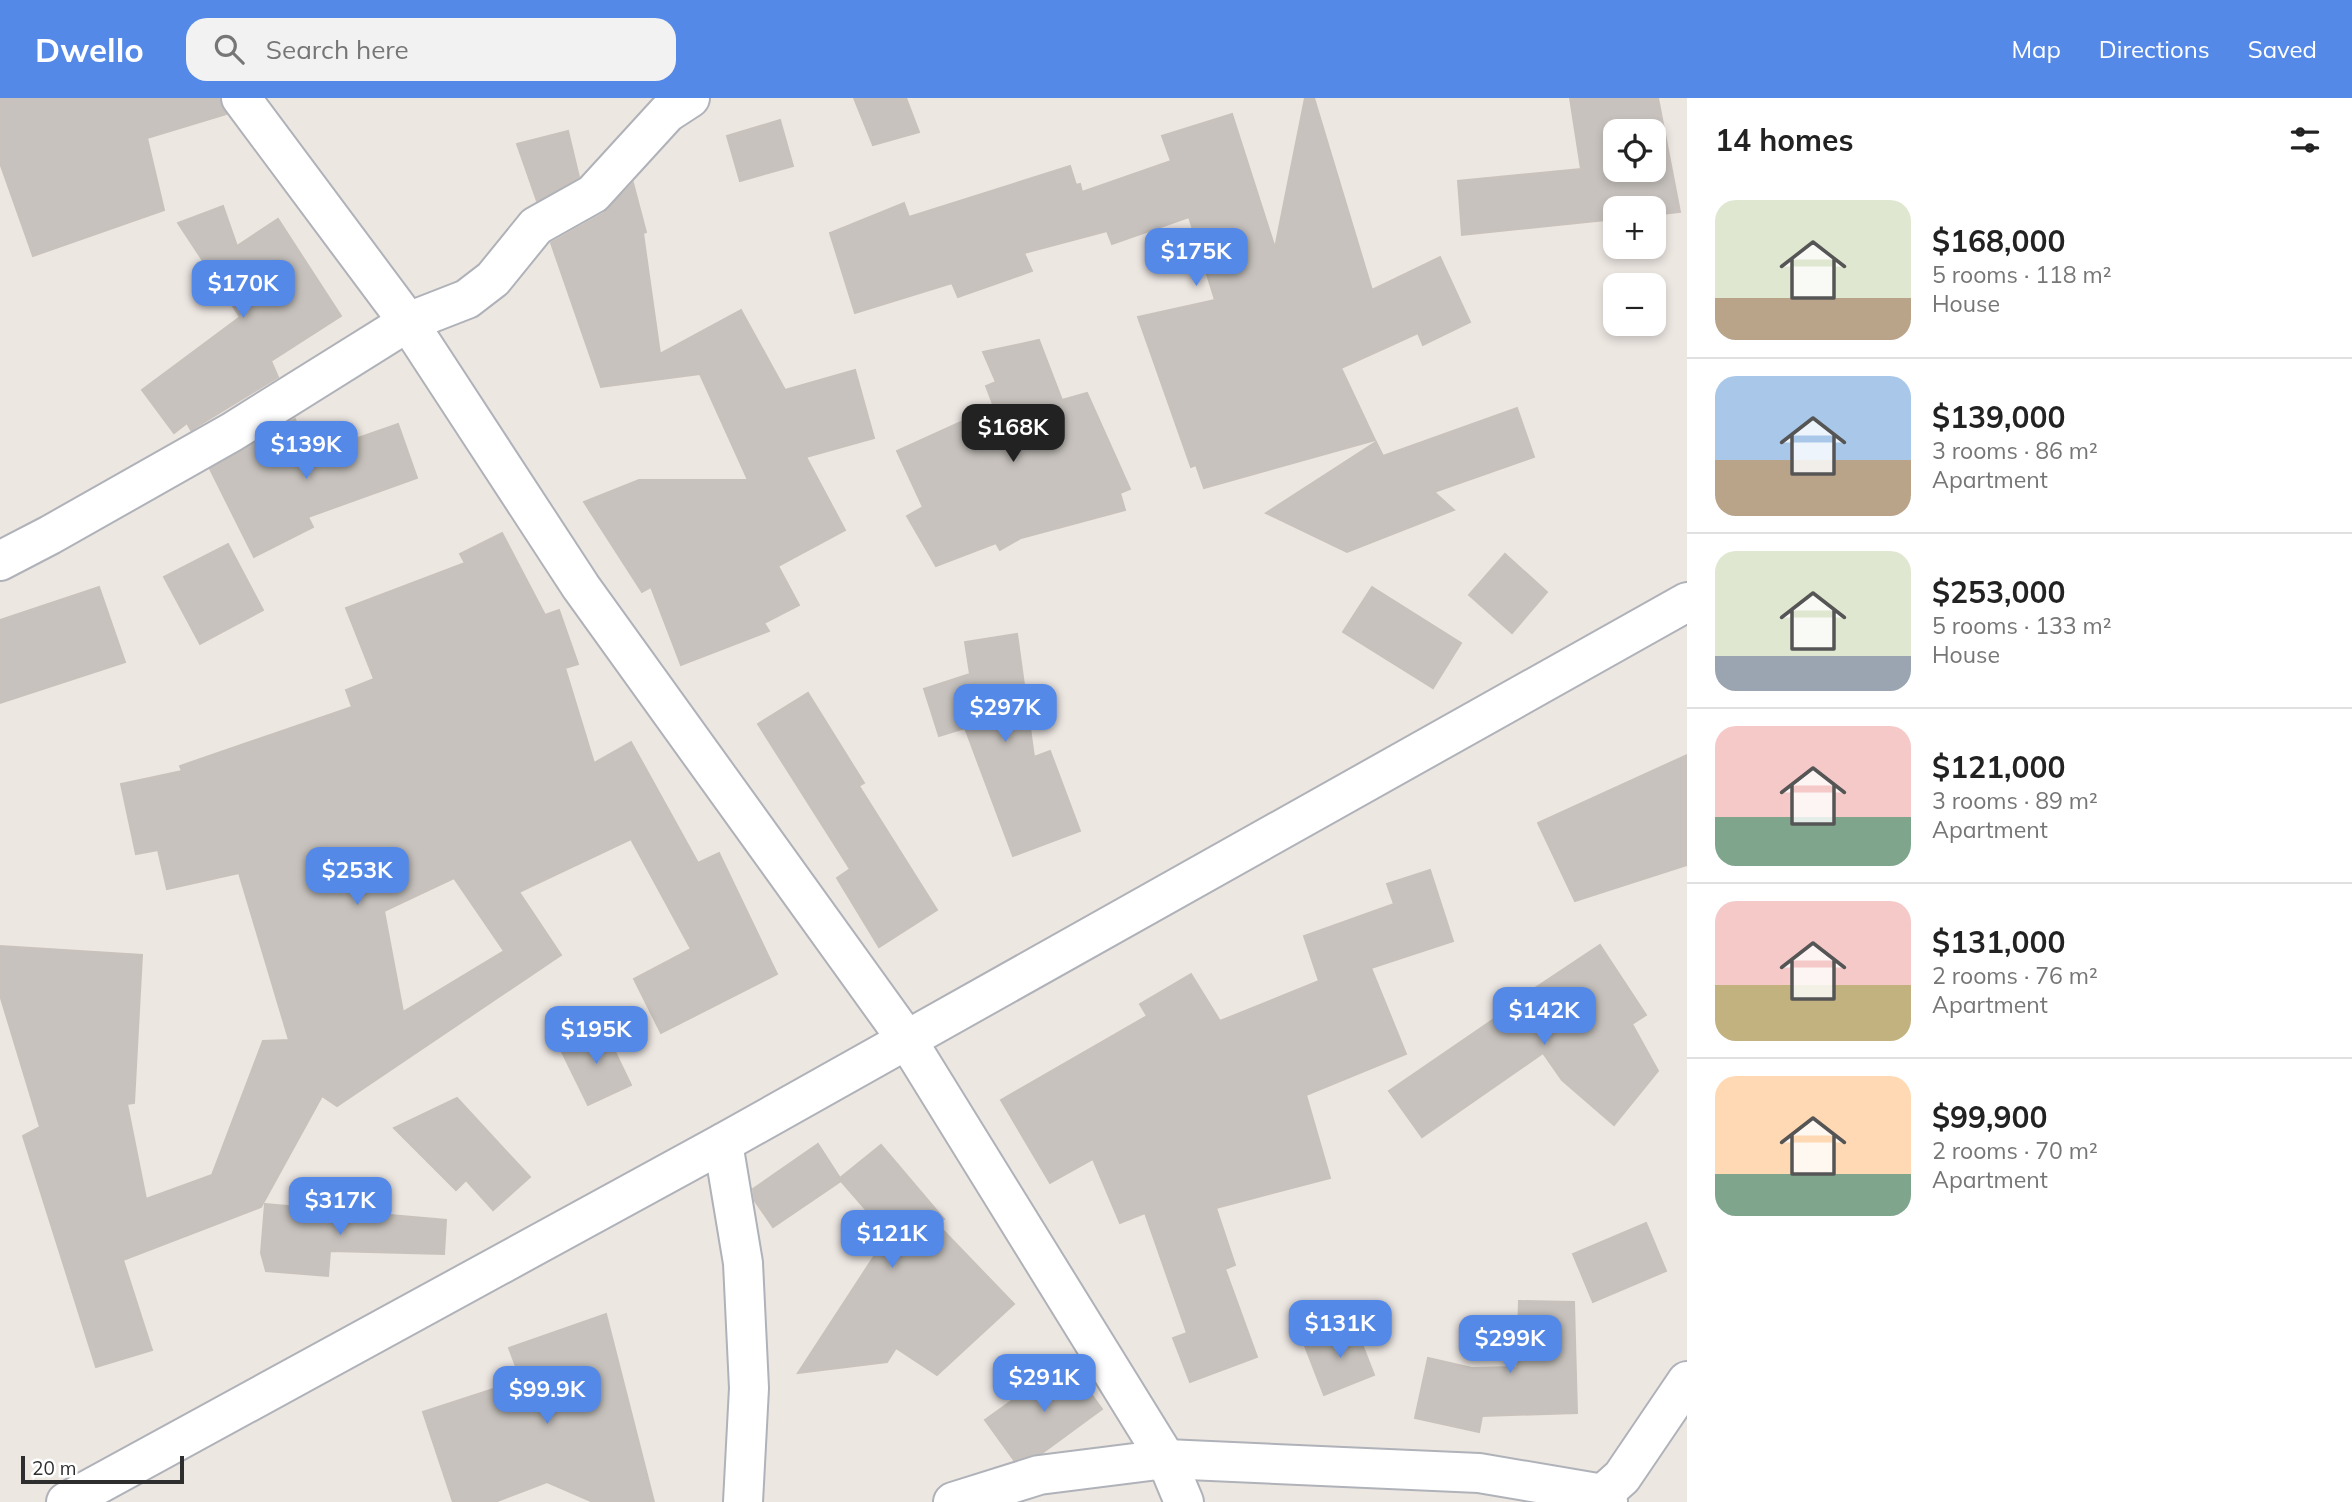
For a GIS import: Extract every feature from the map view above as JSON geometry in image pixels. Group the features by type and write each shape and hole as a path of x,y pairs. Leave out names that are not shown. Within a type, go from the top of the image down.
{"street":[{"path":"241,98 408,323 581,587 907,1040 1166,1459 1184,1502"},
{"path":"0,561 232,432 408,323 467,299 493,279 536,226 593,194 667,113 690,98"},
{"path":"81,1499 723,1143 1687,602"},
{"path":"723,1143 743,1263 749,1388 743,1502"},
{"path":"953,1502 1039,1475 1166,1459 1479,1473 1606,1498 1687,1381"}],"building":[{"path":"0,98 220,98 226,114 147,138 164,210 33,256 0,163"},
{"path":"854,98 906,98 919,132 873,145"},
{"path":"1305,98 1314,98 1372,290 1440,257 1470,322 1423,345 1418,333 1341,368 1375,440 1204,488 1196,465 1191,467 1138,317 1215,300 1189,217 1112,244 1107,231 1024,253 1032,271 958,297 952,283 855,313 830,233 904,203 909,217 1070,166 1076,185 1080,184 1082,192 1171,161 1162,136 1232,114 1275,248"},
{"path":"1570,98 1658,98 1662,119 1603,119 1603,182 1666,182 1666,139 1680,212 1666,214 1666,196 1603,196 1603,220 1462,235 1458,181 1581,169"},
{"path":"780,120 793,166 740,181 727,136"},
{"path":"568,131 579,177 537,201 517,144"},
{"path":"633,183 646,232 643,233 660,354 741,310 785,390 855,370 874,438 806,457 845,530 778,566 799,605 764,623 769,631 681,665 651,587 642,592 584,502 639,480 748,480 700,374 601,387 551,243 604,213"},
{"path":"223,206 237,246 278,219 341,316 271,361 278,377 191,430 187,423 174,433 142,390 240,317 178,223"},
{"path":"1039,340 1062,400 1087,393 1130,489 1120,493 1125,510 1021,538 1000,550 996,543 936,566 907,516 923,507 897,451 994,407 986,386 996,382 983,352"},
{"path":"1517,408 1534,457 1434,492 1454,510 1347,552 1266,513 1376,442 1383,456"},
{"path":"295,419 309,455 398,424 417,478 308,517 313,527 254,557 210,469"},
{"path":"502,533 545,615 559,610 578,664 565,668 594,763 631,742 698,863 719,853 777,974 661,1033 634,979 691,949 631,839 519,892 561,955 337,1106 322,1096 261,1207 123,1260 152,1350 96,1367 23,1136 40,1127 0,995 0,946 142,955 134,1103 127,1104 146,1199 212,1175 263,1041 289,1040 239,873 167,889 158,850 136,854 121,784 182,771 180,766 352,707 346,690 374,679 346,608 465,563 460,554","holes":["454,878 504,951 403,1012 384,911"]},
{"path":"228,544 263,610 200,644 164,577"},
{"path":"1505,554 1547,592 1512,633 1469,595"},
{"path":"99,587 125,662 0,703 0,620"},
{"path":"1372,587 1461,643 1433,688 1343,632"},
{"path":"1017,634 1034,757 1050,751 1080,831 1013,856 965,728 939,736 924,689 970,674 965,642"},
{"path":"808,693 864,783 859,786 937,910 879,947 837,878 850,869 758,724"},
{"path":"1687,755 1687,865 1575,901 1538,823"},
{"path":"1430,870 1453,941 1371,968 1406,1054 1306,1095 1330,1178 1216,1208 1235,1265 1225,1269 1257,1357 1190,1382 1173,1338 1187,1333 1145,1213 1120,1223 1093,1159 1050,1183 1001,1100 1147,1016 1140,1004 1191,974 1220,1021 1319,981 1304,936 1394,904 1387,884"},
{"path":"1600,945 1646,1015 1632,1024 1658,1071 1614,1125 1562,1080 1543,1053 1422,1137 1389,1091 1513,1006 1511,1004"},
{"path":"603,1027 631,1085 588,1105 560,1048"},
{"path":"457,1098 530,1177 493,1210 466,1180 456,1190 394,1128"},
{"path":"818,1144 840,1178 881,1145 944,1219 937,1224 1014,1304 937,1375 896,1348 887,1362 798,1373 888,1235 841,1181 773,1227 755,1201 753,1189"},
{"path":"265,1204 446,1220 444,1254 330,1251 328,1276 266,1271 261,1253"},
{"path":"1646,1223 1666,1271 1593,1302 1573,1254"},
{"path":"1519,1301 1574,1302 1577,1413 1482,1416 1479,1432 1415,1418 1428,1358 1472,1368 1517,1367"},
{"path":"606,1314 654,1502 593,1502 547,1482 495,1502 453,1502 423,1412 521,1380 509,1348"},
{"path":"1355,1326 1374,1375 1324,1395 1305,1346"},
{"path":"1067,1361 1102,1409 1042,1453 1014,1460 985,1420"}]}
